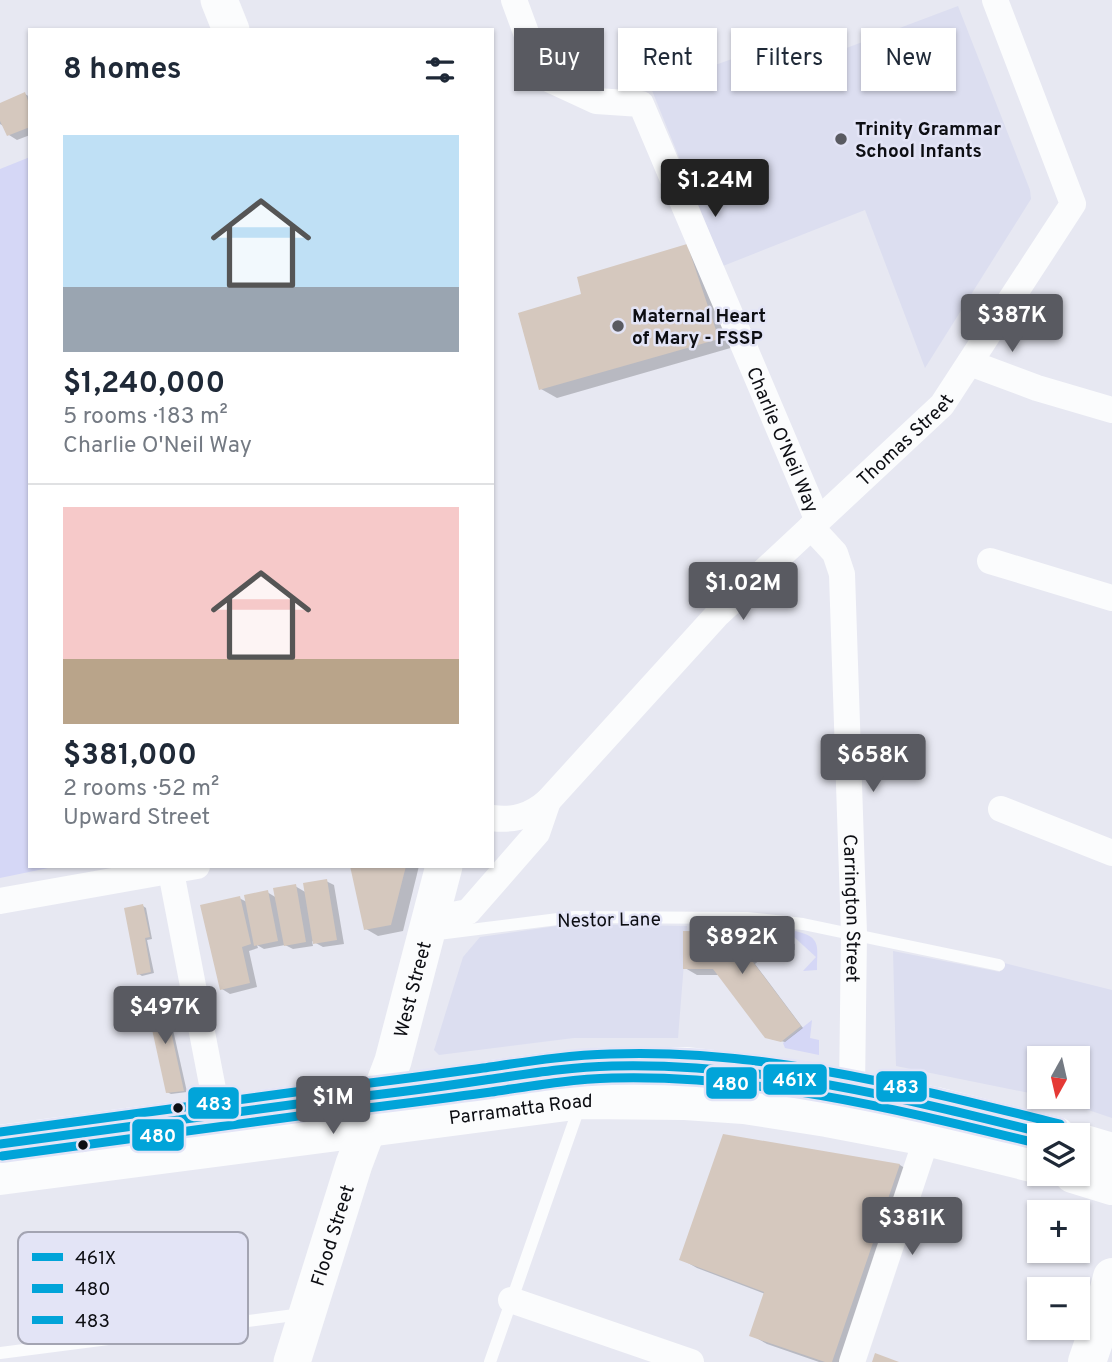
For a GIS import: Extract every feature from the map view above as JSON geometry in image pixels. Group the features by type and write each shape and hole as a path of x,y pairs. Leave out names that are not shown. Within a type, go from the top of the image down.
{"main road":[{"path":"219,0 230,28"},
{"name":"West Street","path":"374,1111 393,1060 444,868"},
{"name":"Parramatta Road","path":"0,1176 374,1111 548,1071 610,1066 685,1066 769,1075 936,1105 1027,1128"},
{"name":"Parramatta Road","path":"0,1144 327,1100 426,1119 582,1100 685,1101 744,1105 827,1118 927,1137 1027,1162"},
{"name":"Flood Street","path":"292,1362 354,1164 374,1111"},
{"path":"1090,1160 1102,1178"},
{"path":"1087,1362 1107,1315 1112,1277"}],"street":[{"name":"Charlie O'Neil Way","path":"514,0 542,76 596,101 640,104 815,524"},
{"name":"Thomas Street","path":"494,818 519,818 548,801 717,615 942,405 1073,204 995,0"},
{"path":"970,363 1037,388 1112,410"},
{"name":"Carrington Street","path":"815,524 835,553 842,574 854,934 852,1089"},
{"path":"990,561 1112,598"},
{"name":"Thomas Street","path":"429,927 468,912 537,834 548,801"},
{"path":"1001,809 1112,853"},
{"path":"0,901 188,868"},
{"path":"171,872 218,1115"},
{"path":"852,1362 927,1137"},
{"path":"510,1300 691,1362"}],"lane":[{"name":"Nestor Lane","path":"429,927 574,918 747,918 775,920 854,934 999,965"},
{"path":"490,1362 582,1100"},
{"path":"248,1321 307,1314"},
{"path":"0,1353 71,1344"}],"shaded area":[{"name":"Trinity Grammar School Infants","path":"958,6 1030,190 1031,199 925,368 865,210 723,266 652,91 717,91 717,64 731,59 731,91 847,91 847,48 861,43 861,91 956,91 956,28 900,28"},
{"path":"28,158 28,868 48,868 0,878 0,169"},
{"path":"570,924 687,926 678,1038 574,1038 439,1055 434,1050 463,957 480,937"},
{"path":"795,931 814,940 817,949 817,970 803,971 816,957 793,936"},
{"path":"893,951 1000,972 1000,962 1112,990 1112,1118 1088,1110 1090,1046 1027,1046 1027,1093 896,1066"},
{"path":"812,1020 810,1038 819,1040 819,1055 785,1048 783,1043"}],"building":[{"path":"25,92 28,101 28,128 7,136 0,121 0,103"},
{"name":"Maternal Heart of Mary - FSSP","path":"687,244 719,339 539,390 518,313 581,294 577,277"},
{"path":"350,868 405,868 391,925 364,930"},
{"path":"327,879 337,940 313,944 303,883"},
{"path":"296,884 306,942 284,946 273,888"},
{"path":"268,890 278,941 254,946 244,895"},
{"path":"240,896 251,944 242,947 250,983 220,990 200,905"},
{"path":"143,904 150,937 145,938 151,972 137,975 124,908"},
{"path":"683,931 772,932 783,935 783,944 760,942 747,954 801,1026 781,1042 765,1038 713,969 683,969"},
{"path":"164,999 184,1091 166,1093 146,1002"},
{"path":"723,1134 900,1164 832,1362 749,1336 764,1292 679,1260"},
{"path":"875,1353 899,1362 872,1362"}],"transit line":[{"name":"483","path":"0,1132 546,1059 610,1054 724,1057 780,1064 893,1084 1056,1123"},
{"name":"461X","path":"0,1144 548,1071 612,1066 668,1066 780,1077 891,1097 1027,1129"},
{"name":"480","path":"2,1156 552,1083 612,1078 666,1078 774,1088 881,1107 1027,1141"}],"place":[{"name":"Trinity Grammar School Infants","path":"841,139"},
{"name":"Maternal Heart of Mary - FSSP","path":"618,326"}]}
